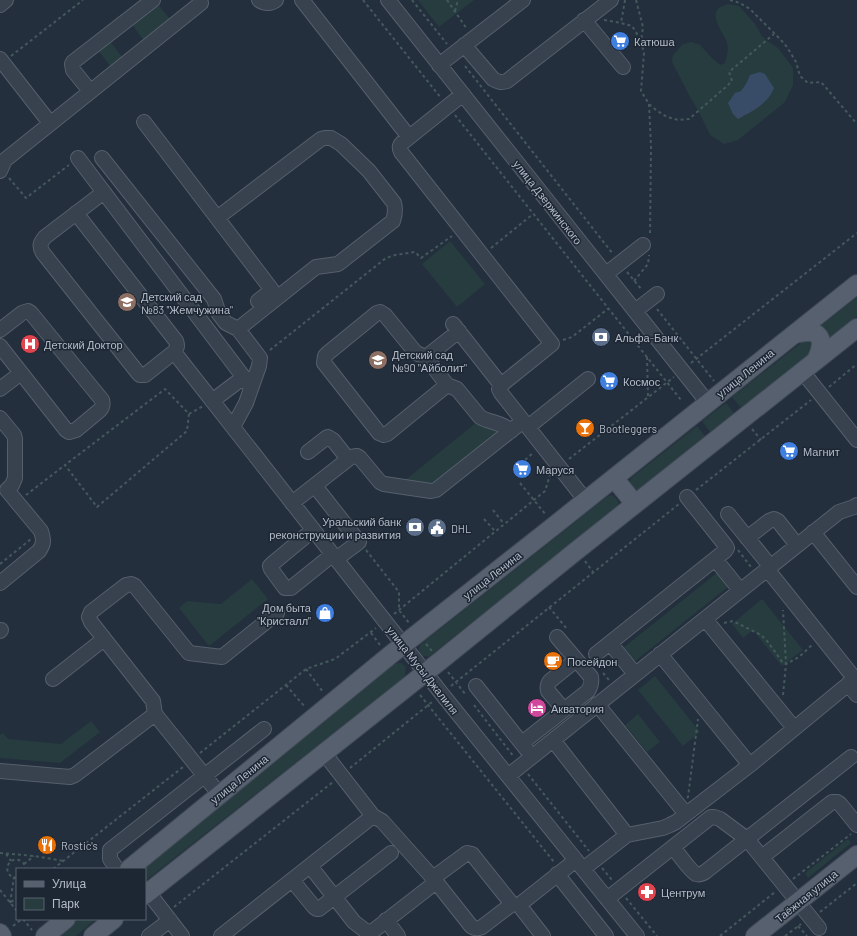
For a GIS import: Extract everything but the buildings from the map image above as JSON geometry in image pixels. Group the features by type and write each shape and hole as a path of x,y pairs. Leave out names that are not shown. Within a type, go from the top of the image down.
{"main road":[{"name":"улица Ленина","path":"130,868 389,656 586,501 857,284"},
{"path":"147,893 857,328"},
{"path":"795,334 804,331 811,332 819,337 822,342 822,346 816,360"},
{"path":"614,478 634,504"},
{"name":"Таёжная улица","path":"755,936 857,855"},
{"path":"38,933 64,920"},
{"path":"93,936 113,920"}],"street":[{"path":"0,5 6,0"},
{"path":"90,91 73,70 73,62 153,0"},
{"path":"259,0 267,3 273,3 276,0"},
{"path":"302,0 409,137"},
{"name":"улица Дзержинского","path":"388,0 708,403"},
{"path":"439,65 523,0"},
{"path":"469,41 493,79 498,82 507,81 611,0"},
{"path":"2,163 193,4"},
{"path":"584,20 623,67"},
{"path":"1,61 50,124"},
{"path":"462,94 409,137 400,145 399,149 552,344 501,385 499,389 586,501"},
{"path":"144,122 272,290 256,302 252,318"},
{"path":"217,218 321,139 325,138 331,138 341,144 369,171 394,203 396,208 393,221 338,264 316,267 238,329"},
{"path":"78,158 248,382 246,403 233,428"},
{"path":"102,158 214,299 219,314 226,323 238,329 260,358 259,366 248,382 212,401"},
{"path":"76,213 176,342 177,349 144,375 140,375 138,373 40,249 41,242 45,237 76,213 104,192"},
{"path":"606,274 647,243"},
{"path":"635,311 653,297"},
{"path":"0,330 22,313 28,311 31,313 102,400 102,408 76,430 69,432 0,346"},
{"path":"447,385 387,434 382,435 324,363 324,359 328,353 380,312 385,315 416,353 426,357 447,385 457,389 480,417 503,425 511,431"},
{"path":"426,357 456,327 501,385"},
{"name":"улица Мусы Джалиля","path":"174,352 403,645 637,936"},
{"path":"802,371 857,440"},
{"path":"0,389 21,373"},
{"path":"292,503 348,459 357,456 380,482 384,484 431,491 436,490 511,431 526,424 588,379"},
{"path":"0,418 14,435 15,439 15,478 12,485 4,493 17,502 41,531 44,538 43,545 39,551 0,583"},
{"path":"308,452 328,437 333,440 348,459"},
{"path":"313,530 270,566 285,588 291,588 334,557 359,542 314,486"},
{"path":"596,654 726,551 726,546 687,497"},
{"path":"508,776 660,654 708,622 740,590 813,532 839,512 857,505"},
{"path":"324,753 372,816 382,821 435,880 474,928 479,929 558,874 580,864 596,860 627,835 670,826 682,810 750,765 794,728 854,684 728,514"},
{"path":"747,538 769,520 774,519 778,521 797,545"},
{"path":"813,532 857,587"},
{"path":"715,559 740,590"},
{"path":"220,795 155,714 153,701 91,622 89,617 91,612 126,585 131,584 135,586 189,653 222,657 277,613"},
{"path":"708,622 794,728"},
{"path":"522,743 588,691 591,687 591,677 558,637"},
{"path":"53,679 104,639"},
{"path":"610,643 635,674"},
{"path":"660,654 750,765"},
{"path":"564,710 547,688 550,681 576,660"},
{"path":"476,686 522,743 527,761"},
{"path":"597,704 682,810"},
{"path":"0,771 70,777 75,775 155,714"},
{"path":"116,868 110,859 110,850 264,729"},
{"path":"552,740 627,835"},
{"path":"673,847 692,870 696,874 700,875 850,757"},
{"path":"762,857 832,802 837,802 840,804 857,825"},
{"path":"221,936 372,816"},
{"path":"607,899 714,816 720,818 747,839 798,902 813,932"},
{"path":"292,880 315,909 319,909 391,853"},
{"path":"310,866 354,922 367,932 373,931 467,853 470,853 543,936"},
{"path":"558,874 606,936"},
{"path":"147,893 182,936"},
{"path":"149,936 167,917"},
{"path":"386,920 398,936"}],"path":[{"path":"1,61 83,0"},
{"path":"363,0 681,400"},
{"path":"447,0 455,11 469,41"},
{"path":"455,11 458,0"},
{"path":"625,0 621,23 632,26 641,40 644,53 641,91 649,104 656,110 667,117 679,120 689,119 727,86 732,80 729,72 774,34"},
{"path":"636,0 643,27 641,40"},
{"path":"730,0 740,3 750,9 787,47 796,62 800,76 808,83 821,82 857,124"},
{"path":"488,96 634,281 653,297 696,359 722,392"},
{"path":"634,281 648,264 647,243 651,146 649,104"},
{"path":"2,163 26,198 78,158"},
{"path":"482,255 533,214"},
{"path":"260,358 386,258 416,252 421,258 461,229"},
{"path":"55,868 306,669 335,659 370,633 545,491 550,474 857,233"},
{"path":"552,344 572,337 609,308"},
{"path":"647,357 648,397"},
{"path":"167,917 456,682 687,497 857,364"},
{"path":"17,502 165,389 189,414"},
{"path":"189,414 212,401"},
{"path":"64,465 97,507 187,431 189,414"},
{"path":"743,418 761,440"},
{"path":"525,460 533,453 529,448"},
{"path":"520,483 534,500"},
{"path":"493,510 504,524"},
{"path":"484,518 495,531"},
{"path":"0,564 41,531"},
{"path":"359,542 399,592 399,610 456,682 527,761 596,860 657,936"},
{"path":"781,712 786,664 783,605"},
{"path":"708,622 733,621 761,635 783,663 786,664"},
{"path":"370,633 389,656"},
{"path":"786,664 799,657 817,640"},
{"path":"306,669 324,692 319,696"},
{"path":"286,684 305,707 310,703"},
{"path":"411,684 553,860 558,874"},
{"path":"682,810 688,797 699,703"},
{"path":"0,853 34,856 64,861"},
{"path":"5,854 11,861"},
{"path":"24,864 34,856"},
{"path":"11,861 20,860 24,864 25,868"},
{"path":"10,903 16,878 8,872 8,866 11,861"},
{"path":"0,890 16,910"},
{"path":"10,903 16,899"},
{"path":"24,920 38,933"},
{"path":"798,926 813,932"}],"green space":[{"path":"418,0 474,0 439,27"},
{"path":"156,2 171,20 144,41 131,23"},
{"path":"728,4 739,6 755,24 762,36 778,48 793,68 793,85 785,102 738,140 724,144 710,135 672,62 673,55 683,44 692,42 700,45 720,65 725,63 728,53 728,46 716,20 716,11 722,6"},
{"path":"109,40 123,58 111,67 97,49"},
{"path":"450,241 485,284 457,307 422,264"},
{"path":"857,297 857,317 828,340 826,332 820,326"},
{"path":"807,340 813,344 811,353 741,408 732,397 802,342"},
{"path":"726,403 734,413 710,432 702,421"},
{"path":"477,422 498,429 498,432 435,483 431,484 404,481"},
{"path":"697,426 705,436 639,489 636,490 630,485 631,478"},
{"path":"612,495 619,503 617,506 430,656 427,657 420,653 419,649 421,644 608,496"},
{"path":"718,572 729,586 634,662 623,648"},
{"path":"252,579 268,599 209,646 179,608 187,601 221,604"},
{"path":"762,599 803,650 782,666 753,630 743,638 732,624"},
{"path":"401,663 406,667 405,675 402,679 146,880 146,868 138,868 392,665"},
{"path":"655,676 700,732 683,746 638,690"},
{"path":"638,714 660,742 647,752 625,725"},
{"path":"91,721 100,732 60,763 0,757 0,735 3,733 8,739 61,744"},
{"path":"848,839 851,843 808,878 805,873"},
{"path":"76,920 95,920 76,936 56,936"}],"water":[{"path":"760,72 765,74 774,88 764,103 738,119 733,114 728,103 735,93 741,91 750,75"}],"place":[{"name":"Катюша","path":"620,41"},
{"name":"Детский сад №83 \"Жемчужина\"","path":"127,302"},
{"name":"Альфа-Банк","path":"601,337"},
{"name":"Детский Доктор","path":"30,344"},
{"name":"Детский сад №90 \"Айболит\"","path":"378,360"},
{"name":"Космос","path":"609,381"},
{"name":"Bootleggers","path":"585,428"},
{"name":"Магнит","path":"789,451"},
{"name":"Маруся","path":"522,469"},
{"name":"Уральский банк реконструкции и развития","path":"415,527"},
{"name":"DHL","path":"437,528"},
{"name":"Дом быта \"Кристалл\"","path":"325,613"},
{"name":"Посейдон","path":"553,661"},
{"name":"Акватория","path":"537,708"},
{"name":"Rostic's","path":"47,845"},
{"name":"Центрум","path":"647,892"}]}
